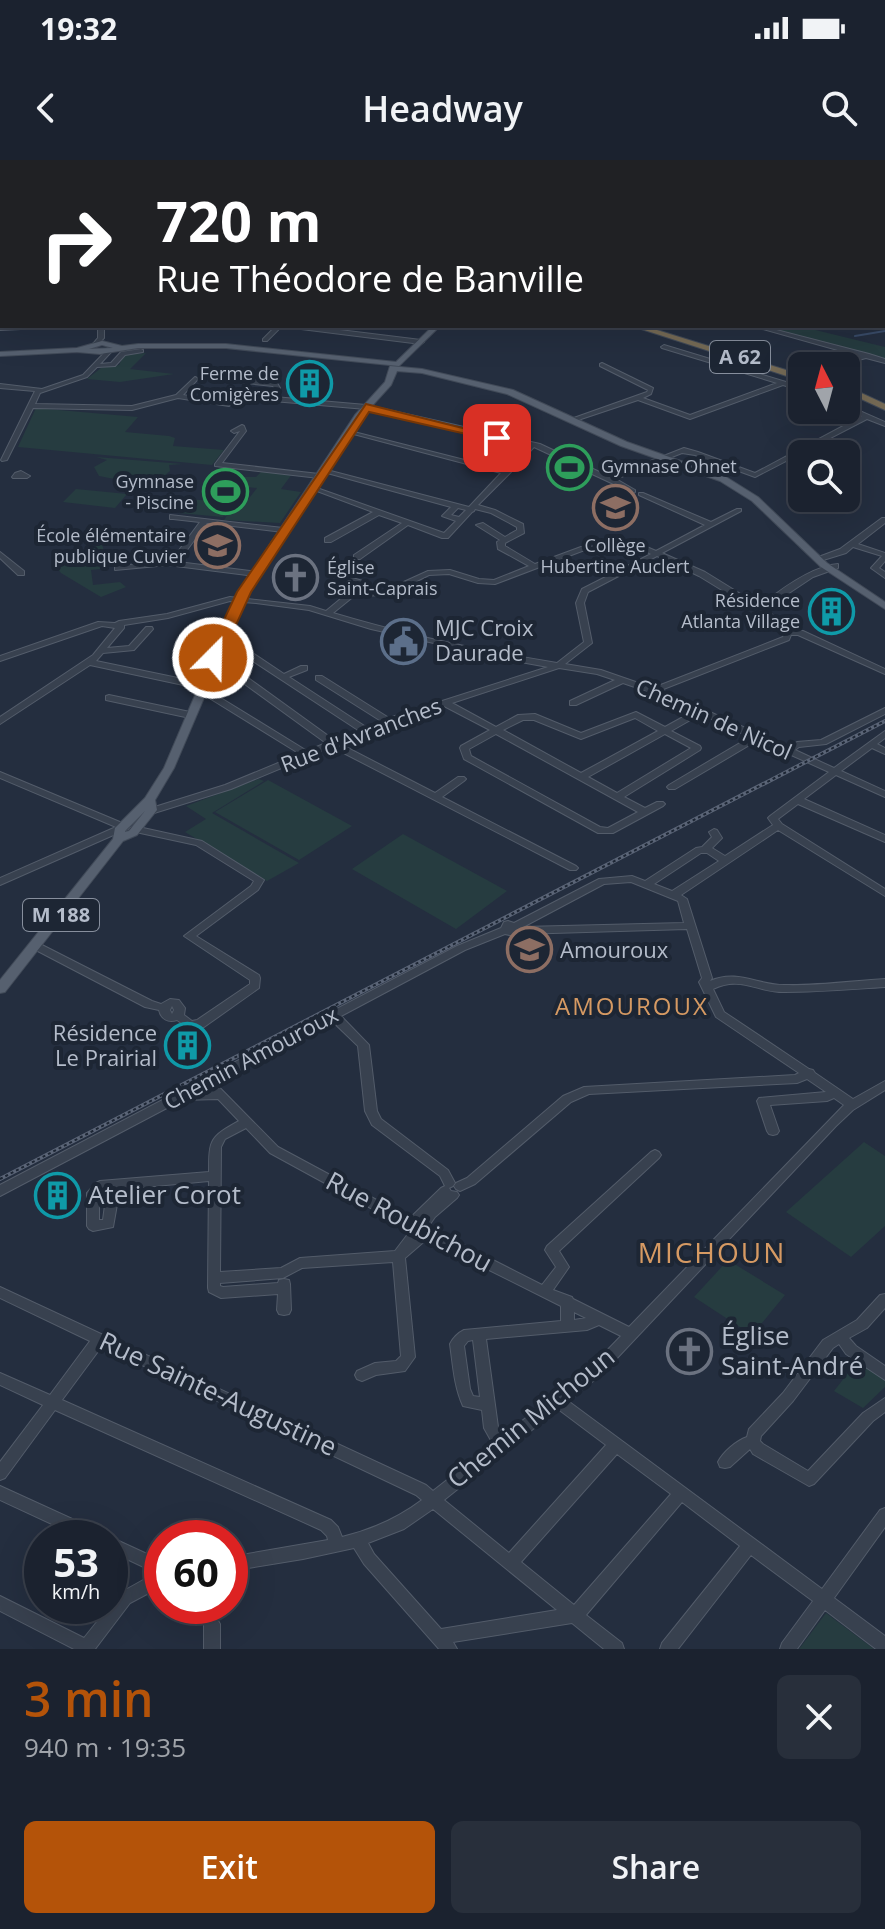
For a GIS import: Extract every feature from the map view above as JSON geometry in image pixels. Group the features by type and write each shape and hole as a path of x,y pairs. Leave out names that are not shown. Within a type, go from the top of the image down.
{"highway":[{"path":"634,328 678,338"},
{"name":"A 62","path":"643,328 788,371"},
{"name":"A 62","path":"657,328 788,370"},
{"path":"860,397 885,410"},
{"path":"860,400 885,410"}],"main road":[{"name":"M 188","path":"388,383 395,366 436,329"},
{"name":"M 188","path":"0,989 124,832 147,808 177,752 221,640 255,574 348,431 388,383 409,368 436,329"},
{"path":"0,354 131,347 237,347 409,368 510,392 605,436 723,479 752,496 826,562 885,604"},
{"path":"664,457 688,465"}],"street":[{"path":"98,366 102,348 101,328"},
{"path":"265,340 277,328"},
{"path":"309,328 421,342"},
{"path":"763,328 885,361"},
{"path":"664,347 788,384"},
{"path":"0,386 40,390 73,383 98,366 113,365 123,353 141,351"},
{"path":"860,357 868,354"},
{"path":"572,420 649,393 651,389 602,365"},
{"path":"178,396 199,378 275,384 277,388 269,397 273,399 366,407 532,445 709,524"},
{"path":"638,398 690,417 784,383"},
{"path":"19,473 17,467 2,464 40,390"},
{"path":"31,406 132,408 178,396 229,404"},
{"path":"860,413 885,424"},
{"path":"610,479 684,450 755,475 867,416"},
{"path":"239,431 217,465 321,474 456,506 493,511 522,529 505,540 501,547 535,567"},
{"path":"348,431 507,473"},
{"path":"312,488 445,536 532,445"},
{"path":"456,506 446,516 462,520"},
{"path":"558,666 588,643 580,603 582,595 739,510"},
{"path":"328,540 379,512"},
{"path":"173,517 283,530"},
{"path":"760,608 885,520"},
{"path":"173,564 204,522"},
{"path":"357,557 406,523"},
{"path":"480,525 505,540"},
{"path":"849,546 885,556 875,568 885,576"},
{"path":"329,612 351,595 385,593 433,572 450,572 492,582 581,549 642,547 660,552 760,608 790,632 800,633 885,672"},
{"path":"0,554 21,573"},
{"path":"118,568 173,564 255,574"},
{"path":"334,575 360,583 359,593"},
{"name":"Chemin de Nicol","path":"0,659 101,624 122,624 240,599 329,612 371,627 623,680 655,690 885,794"},
{"path":"0,721 90,662 103,651 122,624"},
{"path":"103,651 131,648 149,629"},
{"path":"655,690 776,644 790,632"},
{"path":"221,640 364,730"},
{"path":"212,661 223,664 333,744 573,868"},
{"path":"90,662 200,689 307,755"},
{"name":"Rue d'Avranches","path":"147,808 165,808 388,721 558,666"},
{"path":"283,677 304,668"},
{"path":"319,678 388,721"},
{"path":"573,703 623,680"},
{"path":"109,698 190,715"},
{"path":"446,703 645,812"},
{"path":"581,777 700,711"},
{"path":"787,752 797,745 825,741 885,711"},
{"path":"617,797 696,751 695,746 636,715 587,736 576,735 528,716 514,718 466,746 467,757 598,830 610,831 660,804"},
{"path":"885,734 836,773 774,815 778,826 885,893"},
{"path":"672,787 756,737"},
{"path":"872,745 885,751"},
{"path":"0,775 124,832"},
{"path":"435,797 461,779"},
{"path":"798,800 885,839"},
{"path":"675,894 778,826"},
{"path":"0,882 124,832 148,832 199,843 259,880 259,885 189,936 255,978 255,985 200,1024 190,1025 177,1015 165,1015 164,1008 149,1004 36,946"},
{"path":"647,884 705,849 717,838 714,832"},
{"path":"705,849 726,861"},
{"path":"518,928 602,881 632,879 675,894 685,904 711,981 713,1005 720,1014 853,1105"},
{"path":"518,928 690,926"},
{"name":"Chemin Amouroux","path":"0,1191 461,948 505,930 512,934 518,928"},
{"path":"711,981 753,980 781,989 885,983"},
{"path":"333,1015 363,1045 371,1111 376,1122 444,1173 452,1189"},
{"path":"362,1375 375,1369 400,1367 408,1357 399,1256 452,1189 471,1181 567,1099 588,1090 797,1079 809,1073"},
{"name":"Rue Roubichou","path":"208,1082 274,1150 420,1228 631,1334"},
{"name":"Chemin Michoun","path":"248,1561 357,1540 396,1526 434,1499 597,1370 853,1105 885,1085"},
{"path":"773,1131 763,1101 827,1097 836,1092"},
{"path":"181,1096 220,1095"},
{"path":"246,1123 217,1141 214,1176 216,1292 284,1288"},
{"path":"545,1291 563,1267 551,1250 655,1155"},
{"path":"121,1183 214,1176"},
{"path":"214,1278 283,1273 300,1263 399,1256"},
{"path":"283,1273 284,1310"},
{"name":"Rue Sainte-Augustine","path":"0,1292 434,1499 616,1649"},
{"path":"753,1442 754,1433 788,1397 808,1366 840,1336 862,1324 885,1299"},
{"path":"567,1301 568,1325"},
{"path":"487,1404 468,1402 463,1389 457,1344 464,1336 596,1322 601,1318"},
{"path":"479,1334 491,1428 501,1445"},
{"path":"840,1336 851,1350 885,1374"},
{"path":"0,1473 99,1339"},
{"path":"0,1379 326,1525 333,1532 337,1544"},
{"path":"558,1401 885,1646"},
{"path":"753,1442 768,1456 809,1479 885,1404"},
{"path":"725,1462 745,1444 753,1442"},
{"path":"511,1562 615,1446"},
{"path":"0,1493 59,1520"},
{"path":"357,1540 369,1559 444,1643 576,1615 680,1494"},
{"path":"788,1649 885,1515"},
{"path":"668,1649 749,1546"},
{"path":"0,1603 85,1648 125,1598 144,1586"},
{"path":"212,1624 212,1649"}],"green space":[{"path":"765,328 807,328 885,347 885,360"},
{"path":"146,353 130,369 174,374 120,382 87,379 101,368 119,365 124,355"},
{"path":"36,408 138,417 125,432 169,436 175,438 173,446 224,450 212,465 18,447"},
{"path":"96,457 183,464 169,465 170,471 155,479 126,480 99,476 94,467 107,460"},
{"path":"231,471 236,471 233,477 256,477 262,471 292,474 281,489 301,492 280,523 224,520 237,500 247,501 257,488 222,484"},
{"path":"76,489 127,494 115,508 63,502"},
{"path":"189,499 233,503 223,517 179,513"},
{"path":"102,544 109,568 91,570 93,585 120,582 126,587 101,597 61,573 52,562"},
{"path":"259,779 264,781 212,813 299,863 267,881 185,832 206,819 186,806"},
{"path":"268,780 352,826 299,860 215,812"},
{"path":"403,834 507,891 456,929 352,869"},
{"path":"864,1142 885,1156 885,1226 851,1257 786,1212"},
{"path":"728,1260 785,1295 752,1335 694,1297"},
{"path":"859,1359 885,1378 885,1387 863,1408 834,1391"},
{"path":"826,1613 874,1649 799,1649"}],"waterway":[{"path":"855,336 885,331"}],"railway":[{"path":"0,1179 885,721"}],"place":[{"name":"Ferme de Comigères","path":"310,384"},
{"name":"Gymnase Ohnet","path":"570,467"},
{"name":"Gymnase - Piscine","path":"225,492"},
{"name":"Collège Hubertine Auclert","path":"615,508"},
{"name":"École élémentaire publique Cuvier","path":"217,546"},
{"name":"Église Saint-Caprais","path":"296,578"},
{"name":"Résidence Atlanta Village","path":"831,611"},
{"name":"MJC Croix Daurade","path":"404,641"},
{"name":"Amouroux","path":"529,950"},
{"name":"Résidence Le Prairial","path":"188,1046"},
{"name":"Atelier Corot","path":"57,1195"},
{"name":"Église Saint-André","path":"690,1351"}],"district":[{"name":"AMOUROUX","path":"632,1007"},
{"name":"MICHOUN","path":"712,1253"}],"route":[{"path":"213,658 244,592 366,407 497,438"}]}
